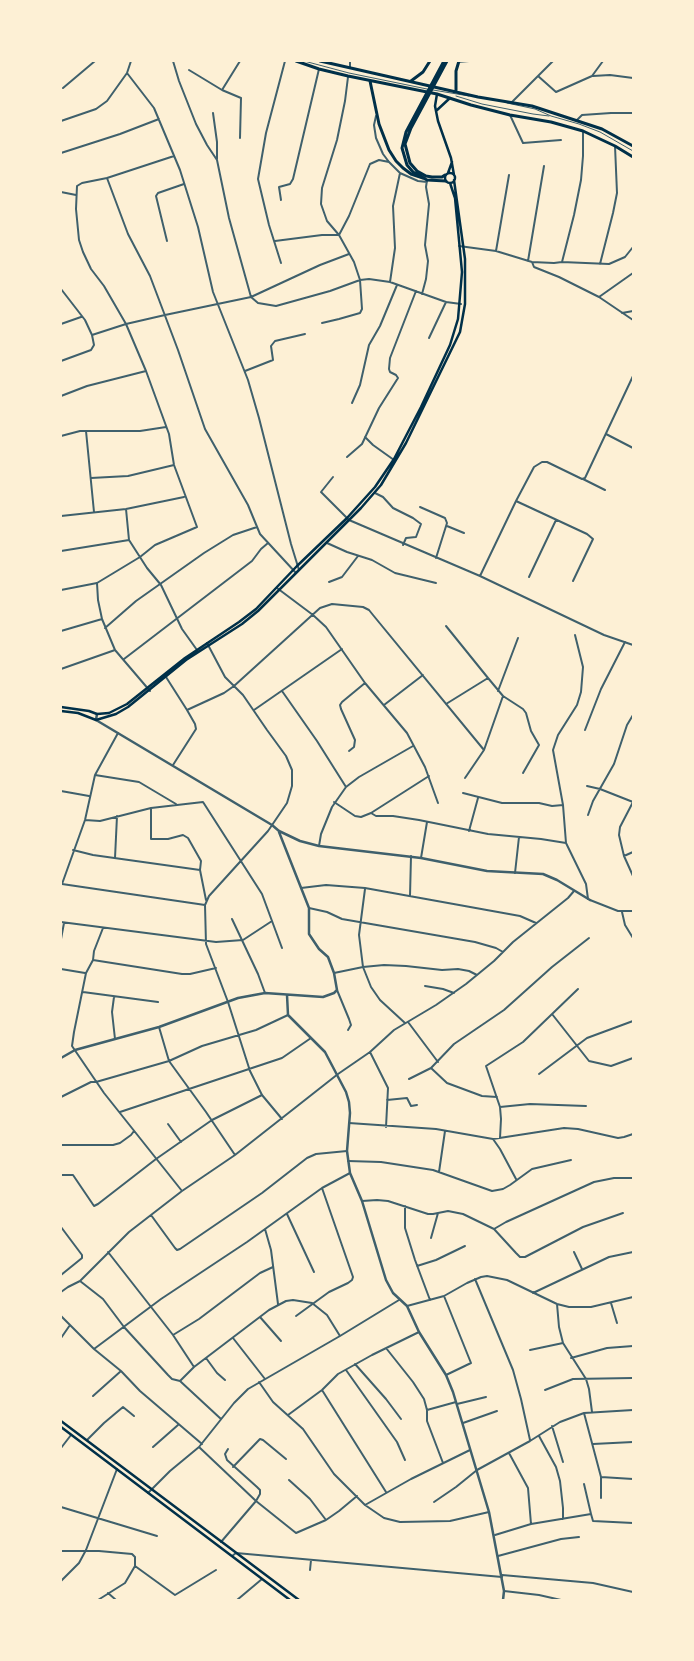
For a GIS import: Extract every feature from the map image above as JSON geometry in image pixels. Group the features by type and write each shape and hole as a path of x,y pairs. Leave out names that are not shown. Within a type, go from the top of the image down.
{"main road":[{"path":"296,61 348,77 437,94 510,115 551,122 582,132 615,146 633,157"},
{"path":"320,61 411,82 532,106 602,129 633,146"},
{"path":"411,82 423,72 430,61"},
{"path":"446,61 422,105 407,136 405,144 407,157 413,167 426,176 442,177 447,174 454,175"},
{"path":"456,91 458,61"},
{"path":"370,81 384,141 396,161 411,174 423,178"},
{"path":"61,707 89,711 97,714 109,713 119,709 149,690 198,650 252,616 298,568 375,493 406,443 460,332 465,304 465,246 452,161 440,129 436,111 435,102 437,94"},
{"path":"436,111 450,98"},
{"path":"422,105 406,132 402,148 407,165 427,181 448,182 454,180"},
{"path":"298,568 327,543 385,477 450,345 458,319 462,272 455,198 448,182 447,174 452,161"},
{"path":"61,711 83,714 96,720 120,712 166,677 198,650"},
{"path":"61,1421 299,1600"},
{"path":"61,1427 290,1600"}],"street":[{"path":"63,88 95,61"},
{"path":"61,121 96,109 107,101 127,73 131,61"},
{"path":"173,61 179,81 196,124 217,160"},
{"path":"222,90 240,61"},
{"path":"281,263 258,179 266,133 285,61"},
{"path":"350,61 350,68"},
{"path":"427,61 427,67"},
{"path":"458,61 469,61"},
{"path":"511,102 553,61"},
{"path":"592,76 603,61"},
{"path":"281,200 279,187 290,184 293,179 320,69"},
{"path":"189,70 222,90 241,98 240,138"},
{"path":"127,73 149,99 159,119 184,184 198,227 218,304 245,371 259,418 290,544 298,568"},
{"path":"538,76 556,92 592,76 610,74 633,78"},
{"path":"322,323 362,311 360,280 354,262 339,235 327,220 322,211 321,204 322,188 344,108 348,77"},
{"path":"214,113 217,160 229,218 251,297 258,303 276,306 360,280 374,279 390,282 446,302 460,304"},
{"path":"577,120 582,115 633,113"},
{"path":"377,114 374,125 376,138 383,154 400,173 418,181 427,181 429,204 425,245 428,261 426,279 422,294"},
{"path":"510,115 523,144 561,140"},
{"path":"61,153 120,134 159,119"},
{"path":"562,262 581,180 583,156 582,132"},
{"path":"600,264 617,193 615,146"},
{"path":"61,590 97,583 140,557 155,545 197,527 174,465 169,434 146,371 126,324 104,286 91,269 83,252 79,240 76,195 77,186 82,183 107,178 174,156"},
{"path":"339,235 349,216 370,164 379,160 389,162"},
{"path":"528,261 544,166"},
{"path":"390,282 395,248 393,206 400,173"},
{"path":"496,251 509,175"},
{"path":"107,178 126,228 150,276 178,350 205,429 248,504 260,534 295,572"},
{"path":"167,241 156,196 158,193 184,184"},
{"path":"61,192 76,195"},
{"path":"275,241 322,235 339,235"},
{"path":"459,246 496,251 532,262 600,264 609,264 618,261 625,257 633,247"},
{"path":"92,335 126,324 251,297 320,265 349,254"},
{"path":"532,262 534,267 559,277 599,297 633,320"},
{"path":"599,297 633,273"},
{"path":"352,403 360,385 369,346 380,326 397,285"},
{"path":"61,289 70,299 81,316 92,335 94,345 91,350 61,361"},
{"path":"347,457 362,444 379,408 398,378 390,372 390,358 416,291"},
{"path":"429,338 446,302"},
{"path":"621,313 633,311"},
{"path":"61,324 81,316"},
{"path":"245,371 273,360 271,346 275,342 305,334"},
{"path":"61,396 87,386 146,371"},
{"path":"583,479 633,376"},
{"path":"61,436 86,431 140,431 166,427"},
{"path":"86,431 94,512"},
{"path":"606,434 633,448"},
{"path":"365,437 373,445 394,460"},
{"path":"480,576 534,467 542,462 547,462 605,490"},
{"path":"90,478 128,476 174,465"},
{"path":"333,477 321,492 348,519 480,576 571,620 633,645"},
{"path":"375,493 382,497 393,508 414,518 421,524 417,536 406,538 403,544"},
{"path":"61,516 126,509 185,497"},
{"path":"516,501 587,534 593,539 573,581"},
{"path":"420,507 445,518 447,523 436,558"},
{"path":"126,509 129,540 161,585 177,618 198,650"},
{"path":"529,577 556,520"},
{"path":"105,628 136,601 204,554 233,535 257,526"},
{"path":"447,526 464,533"},
{"path":"61,551 129,540"},
{"path":"124,659 252,561 261,549 268,543"},
{"path":"327,543 378,563 395,573 436,583"},
{"path":"329,582 342,577 358,556"},
{"path":"97,583 98,600 102,619 115,650 149,690"},
{"path":"278,590 313,615 326,628 365,683 407,733 429,776 438,803"},
{"path":"187,710 224,693 234,686 320,608 332,604 350,604 363,606 369,610 484,750"},
{"path":"61,631 102,619"},
{"path":"446,626 498,691 523,709 526,713 531,731 539,745 523,773"},
{"path":"575,635 583,667 581,692 577,705 558,734 553,750 563,805 566,843 586,884 589,899"},
{"path":"498,691 518,638"},
{"path":"585,730 601,689 624,642"},
{"path":"206,900 258,843 287,803 291,794 292,770 286,756 254,710 243,695 225,677 208,644"},
{"path":"254,710 342,649"},
{"path":"61,669 115,650"},
{"path":"384,705 423,675"},
{"path":"166,677 187,710 195,724 196,729 173,765"},
{"path":"446,704 488,678"},
{"path":"349,751 354,747 355,740 340,705 365,683"},
{"path":"282,691 317,741 346,787"},
{"path":"465,778 484,750 503,696"},
{"path":"97,714 96,720 272,825 279,831 300,841 319,846 411,856 482,870 543,874 557,880 595,902 622,912 633,911"},
{"path":"588,815 593,801 614,764 627,726 633,715"},
{"path":"118,733 95,775 84,820 61,884 205,905"},
{"path":"319,846 321,834 334,802 346,787 359,777 413,746"},
{"path":"95,775 139,782 176,804"},
{"path":"334,802 355,816 361,817 371,813 429,776"},
{"path":"587,786 600,789 633,802 619,830 624,856 633,876"},
{"path":"61,791 89,796"},
{"path":"463,793 478,798 512,803 533,803 552,806 563,805"},
{"path":"469,831 478,798"},
{"path":"84,820 100,821 151,808 203,802 262,894 282,948"},
{"path":"151,808 151,839 186,836 199,856 201,862 200,870 206,900 207,947 240,1036 250,1069 262,1095 282,1119"},
{"path":"371,813 376,816 393,816 469,831 566,843"},
{"path":"115,858 117,816"},
{"path":"421,858 427,822"},
{"path":"279,831 300,889 309,908 309,934 319,949 328,957 334,973 337,990 349,1019 350,1025 348,1030"},
{"path":"515,873 519,837"},
{"path":"73,850 93,855 200,870"},
{"path":"624,856 633,852"},
{"path":"410,896 411,856"},
{"path":"300,889 326,885 365,888 520,916 536,923"},
{"path":"365,888 362,922 359,935 363,967 371,987 380,1000 405,1023"},
{"path":"61,1292 80,1281 129,1232 182,1191 235,1155 338,1074 370,1052 394,1030 454,993 477,975 536,923 568,898 574,891"},
{"path":"309,908 327,912 342,919 475,942 487,945 503,952"},
{"path":"622,912 625,925 633,938"},
{"path":"232,919 243,940 265,993"},
{"path":"61,922 207,942 243,940 272,921"},
{"path":"61,939 64,923"},
{"path":"103,928 94,951 93,960 86,973 72,1046 96,1082 182,1191"},
{"path":"410,1079 431,1068 454,1044 504,1010 552,967 589,938"},
{"path":"93,960 182,974 197,973 216,968"},
{"path":"334,973 363,967 406,966 442,970 469,970 477,975"},
{"path":"61,969 86,973"},
{"path":"425,986 443,989 454,993"},
{"path":"500,1138 500,1107 486,1066 523,1042 578,989"},
{"path":"61,1058 75,1050 159,1027 238,998 265,993 323,997 328,996 337,990"},
{"path":"83,992 158,1002"},
{"path":"287,995 288,1015 325,1052 338,1074 349,1102 347,1152 350,1173 362,1201 386,1280 393,1293 407,1306 419,1332 446,1375 463,1423 489,1512 502,1576 504,1591 503,1600"},
{"path":"114,997 112,1012 115,1039"},
{"path":"552,1014 589,1061 611,1066 633,1058"},
{"path":"61,1097 91,1082 96,1082 169,1061 202,1046 240,1036 288,1015"},
{"path":"539,1074 587,1038 633,1021"},
{"path":"408,1022 438,1062"},
{"path":"159,1027 169,1061 188,1090 212,1120 235,1155"},
{"path":"120,1112 287,1056 312,1038"},
{"path":"370,1052 388,1088 386,1127"},
{"path":"431,1068 447,1083 478,1095 497,1097"},
{"path":"61,1175 73,1175 94,1206 100,1203 156,1159 212,1120 262,1095"},
{"path":"387,1100 407,1098 411,1106 417,1105"},
{"path":"500,1107 530,1104 586,1106"},
{"path":"349,1123 386,1127 436,1129 493,1139 564,1128 578,1129 602,1136 621,1138 633,1134"},
{"path":"168,1124 181,1142"},
{"path":"61,1145 114,1145 132,1135 134,1131"},
{"path":"439,1172 444,1131"},
{"path":"493,1139 516,1180"},
{"path":"151,1215 177,1250 256,1197 307,1158 316,1154 347,1152"},
{"path":"348,1161 381,1162 439,1172 488,1191 496,1191 503,1189 535,1168 571,1160"},
{"path":"94,1349 150,1307 265,1229 322,1188 350,1173"},
{"path":"494,1229 525,1213 594,1182 614,1178 633,1178"},
{"path":"296,1316 329,1292 348,1283 353,1277 322,1188"},
{"path":"362,1201 388,1201 428,1214 448,1211 463,1214 494,1229 520,1257 525,1257 583,1227 623,1213"},
{"path":"405,1206 405,1228 430,1300"},
{"path":"431,1238 438,1213"},
{"path":"286,1214 314,1272"},
{"path":"61,1227 82,1255 82,1258 61,1274"},
{"path":"265,1229 271,1250 278,1304"},
{"path":"417,1266 436,1260 465,1246"},
{"path":"108,1252 172,1335 194,1367"},
{"path":"574,1252 582,1269"},
{"path":"533,1294 615,1254 633,1252"},
{"path":"172,1335 199,1319 260,1273 273,1267"},
{"path":"407,1306 444,1296 475,1279 488,1276 507,1280 533,1294 557,1304 579,1308 611,1303 633,1297"},
{"path":"475,1279 513,1370 530,1441"},
{"path":"80,1281 103,1299 124,1327 172,1379 180,1381 221,1419"},
{"path":"444,1296 471,1363 470,1365 446,1375"},
{"path":"180,1381 194,1367 278,1304 294,1300 312,1303 327,1315 340,1336"},
{"path":"148,1493 170,1471 202,1444 240,1395 259,1382 340,1336 399,1300"},
{"path":"611,1303 617,1323"},
{"path":"557,1304 559,1327 563,1343 571,1358 586,1379 592,1412"},
{"path":"61,1316 94,1349 121,1371 140,1392 202,1444"},
{"path":"260,1317 281,1341"},
{"path":"61,1338 70,1325"},
{"path":"288,1415 322,1390 332,1378 355,1364 419,1332"},
{"path":"233,1338 265,1379"},
{"path":"530,1350 563,1343"},
{"path":"571,1358 607,1348 633,1346"},
{"path":"386,1348 413,1382 424,1399 427,1410 426,1421 443,1463"},
{"path":"206,1358 217,1373 225,1380"},
{"path":"355,1364 386,1399 401,1419"},
{"path":"346,1370 397,1442 404,1460"},
{"path":"93,1396 121,1371"},
{"path":"545,1390 570,1379 633,1378"},
{"path":"259,1382 273,1402 303,1429 334,1474 365,1505 384,1518 400,1522 450,1521 489,1512"},
{"path":"322,1390 386,1492"},
{"path":"427,1410 486,1397"},
{"path":"87,1440 123,1407 134,1416"},
{"path":"434,1502 456,1487 476,1470 572,1416 592,1412 633,1410"},
{"path":"463,1423 498,1411"},
{"path":"584,1413 601,1478 601,1498"},
{"path":"153,1446 178,1425"},
{"path":"552,1426 563,1462"},
{"path":"61,1448 71,1435"},
{"path":"538,1436 556,1467 560,1480 563,1519"},
{"path":"234,1467 260,1439 286,1459"},
{"path":"593,1444 633,1442"},
{"path":"199,1447 256,1501 296,1533 326,1520 357,1496"},
{"path":"221,1542 256,1501 260,1494 260,1490 225,1457 228,1450"},
{"path":"365,1505 386,1492 470,1450"},
{"path":"509,1452 528,1488 531,1524"},
{"path":"61,1581 79,1563 86,1550 117,1469"},
{"path":"601,1478 633,1479"},
{"path":"289,1480 310,1499 326,1520"},
{"path":"584,1484 593,1521 633,1523"},
{"path":"61,1507 157,1536"},
{"path":"494,1535 531,1524 591,1514"},
{"path":"498,1556 560,1539 580,1536"},
{"path":"61,1551 78,1552 86,1550 132,1554 136,1557 135,1566 125,1583 108,1592 98,1600"},
{"path":"232,1556 236,1553 593,1583 633,1592"},
{"path":"310,1570 311,1560"},
{"path":"135,1566 175,1595 216,1570"},
{"path":"238,1600 262,1579"},
{"path":"504,1591 538,1595 561,1600"},
{"path":"108,1592 116,1600"},
{"path":"538,1595 538,1600"}],"lane":[{"path":"304,61 349,73 454,95 497,101 535,109 551,116 579,124 633,151"},
{"path":"454,95 482,104 551,116"}]}
